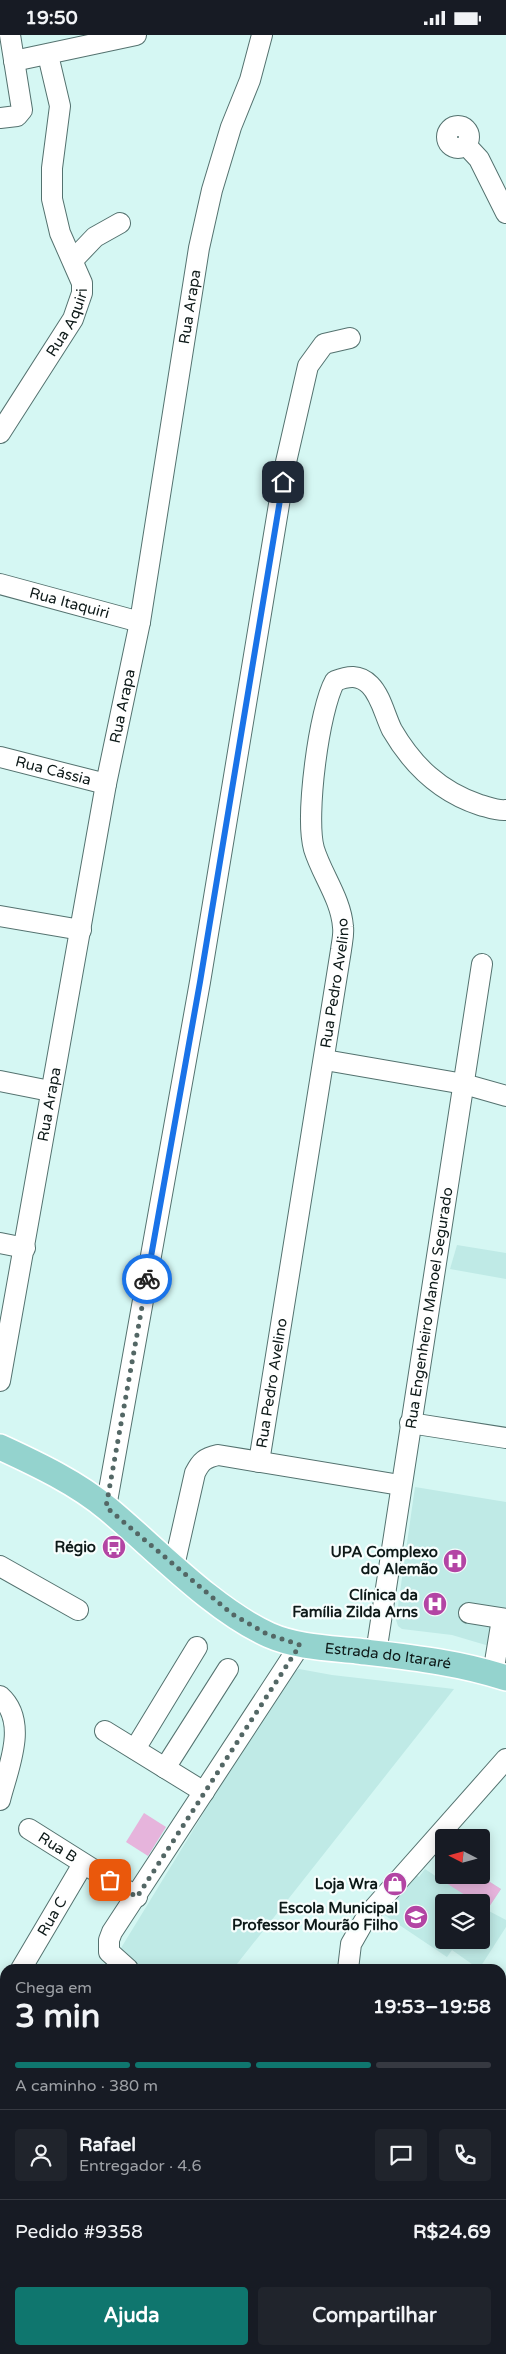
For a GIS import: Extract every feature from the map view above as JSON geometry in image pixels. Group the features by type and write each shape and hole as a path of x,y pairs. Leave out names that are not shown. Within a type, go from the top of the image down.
{"main road":[{"name":"Estrada do Itararé","path":"0,1447 42,1467 106,1507 232,1614 267,1634 300,1645 436,1661 500,1676"}],"street":[{"path":"9,117 22,109 10,35"},
{"path":"14,61 136,35"},
{"name":"Rua Arapa","path":"0,1381 106,784 140,622 199,248 212,190 231,127 250,81 262,35"},
{"name":"Rua Aquiri","path":"0,433 72,319 78,306 82,283 60,233 52,199 52,168 60,106 48,55"},
{"path":"466,145 479,159 506,213"},
{"path":"72,261 95,237 120,223"},
{"path":"106,1507 200,982 286,463 308,366 324,344 350,338"},
{"name":"Rua Itaquiri","path":"0,583 140,622"},
{"name":"Rua Pedro Avelino","path":"259,1461 325,1060 343,927 331,885 314,848 310,828 310,803 327,699 335,681 349,676 360,678 371,686 402,745 430,778 466,800 490,808 506,810"},
{"name":"Rua Cássia","path":"0,757 106,784"},
{"path":"0,916 81,931"},
{"name":"Rua Engenheiro Manoel Segurado","path":"376,1653 400,1485 482,964"},
{"path":"325,1060 464,1084 506,1096"},
{"path":"0,1081 50,1091"},
{"path":"0,1243 25,1248"},
{"path":"410,1423 506,1437"},
{"path":"174,1566 195,1473 200,1462 218,1455 400,1485"},
{"path":"0,1566 78,1610"},
{"path":"469,1613 504,1619 500,1676"},
{"path":"122,1964 109,1952 109,1940 300,1645"},
{"path":"135,1749 197,1647"},
{"path":"165,1768 228,1669"},
{"path":"0,1696 10,1707 15,1732 0,1800"},
{"path":"105,1731 204,1793"},
{"path":"346,1964 351,1944 367,1916 506,1759"},
{"name":"Rua B","path":"29,1829 137,1897"},
{"name":"Rua C","path":"24,1964 84,1864"}],"shaded area":[{"path":"457,1245 506,1253 506,1279 450,1269"},
{"name":"UPA Complexo do Alemão","path":"415,1487 506,1502 506,1651 452,1635 402,1629 398,1626 396,1620"},
{"path":"299,1669 332,1675 454,1689 237,1964 138,1964 121,1948 288,1675"},
{"path":"144,1813 166,1827 148,1856 126,1842"},
{"name":"Escola Municipal Professor Mourão Filho","path":"425,1869 435,1876 435,1884 490,1884 490,1882 501,1889 490,1906 490,1894 435,1894 435,1949 383,1914 416,1875 419,1877"},
{"path":"490,1882 501,1889 490,1906 490,1894 463,1894 448,1884 490,1884"},
{"name":"Escola Municipal Professor Mourão Filho","path":"490,1912 506,1920 506,1927 482,1964 472,1964 452,1950 447,1957 435,1949 490,1949"}],"way so far":[{"path":"110,1880 137,1897 300,1645 267,1634 232,1614 106,1507 147,1279"}],"place":[{"name":"Régio","path":"114,1547"},
{"name":"UPA Complexo do Alemão","path":"455,1561"},
{"name":"Clínica da Família Zilda Arns","path":"435,1604"},
{"name":"Loja Wra","path":"395,1884"},
{"name":"Escola Municipal Professor Mourão Filho","path":"416,1917"}],"route":[{"path":"147,1279 200,982 283,482"}]}
